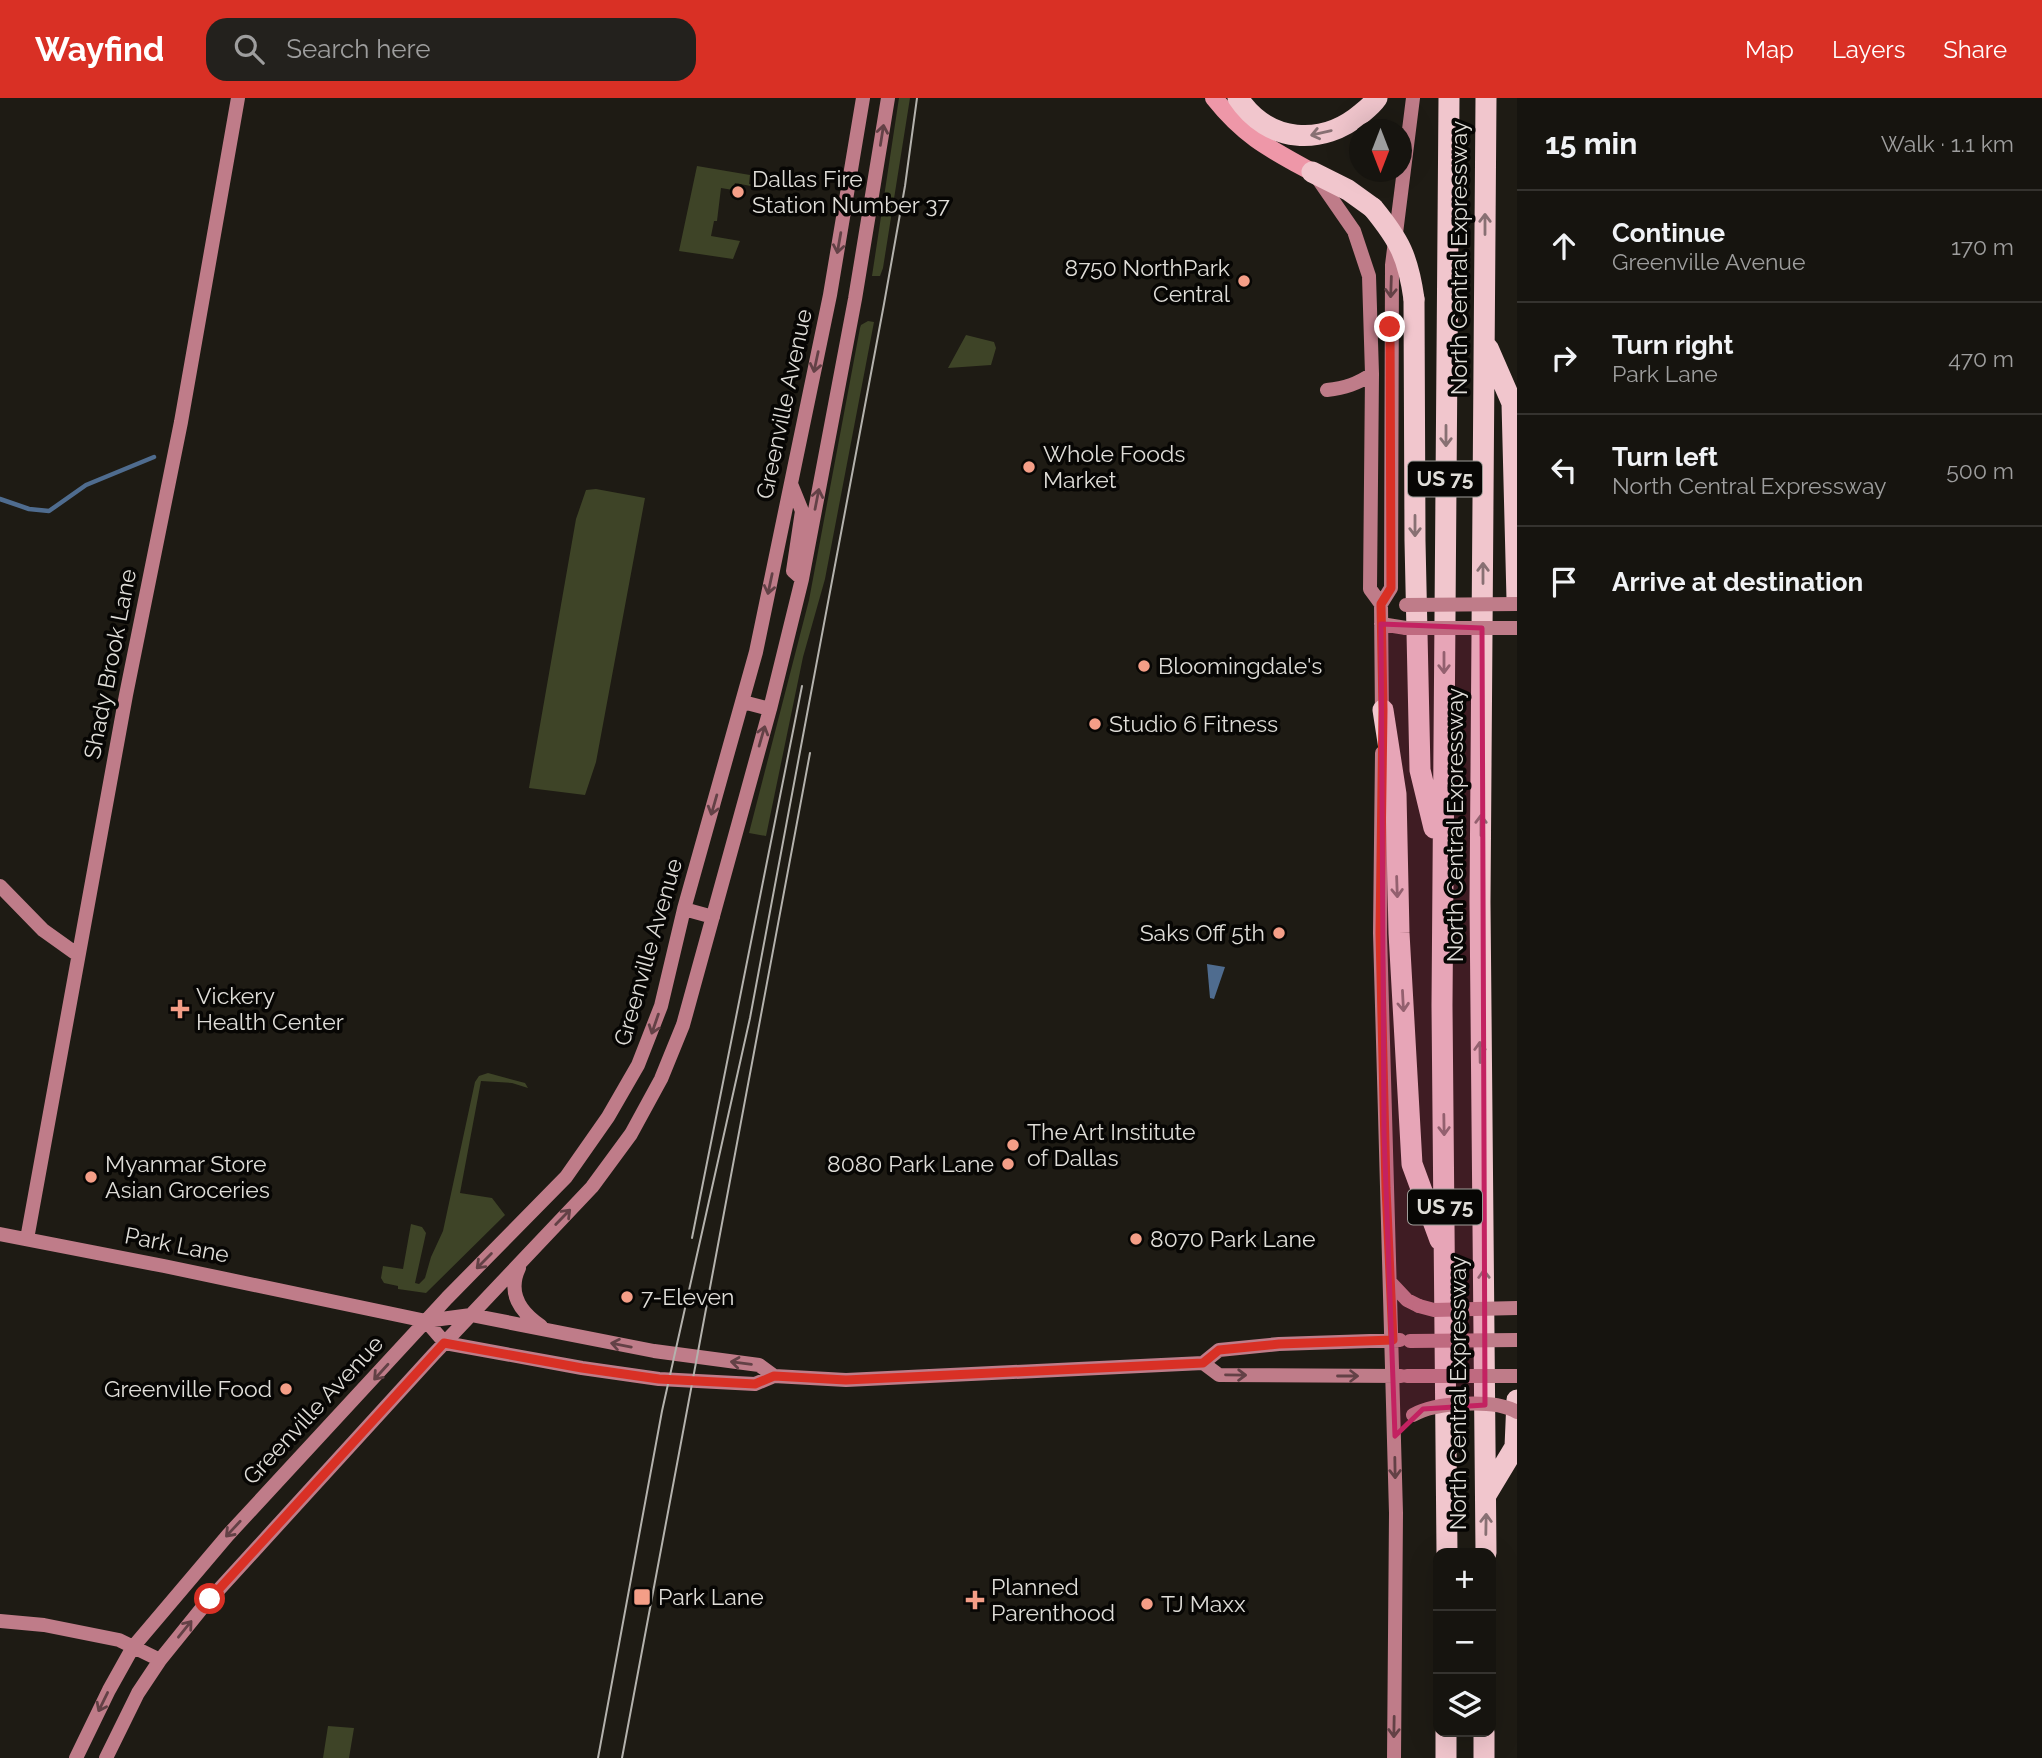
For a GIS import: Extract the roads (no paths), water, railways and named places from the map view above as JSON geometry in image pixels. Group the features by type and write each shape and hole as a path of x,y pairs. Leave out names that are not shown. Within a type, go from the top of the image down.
{"highway":[{"path":"1238,98 1262,123 1289,135 1316,136 1347,126 1377,98"},
{"name":"North Central Expressway","path":"1447,1548 1442,860 1448,98"},
{"name":"North Central Expressway","path":"1486,98 1480,1003 1486,1548"},
{"path":"1312,172 1348,190 1373,208 1404,252 1411,275 1414,299 1420,770 1442,860"},
{"path":"1484,340 1512,403 1517,602"},
{"path":"1383,710 1395,794 1399,933 1412,1164 1446,1255"},
{"path":"1486,1495 1515,1447 1517,1400"},
{"path":"1446,1737 1446,1758"},
{"path":"1484,1737 1484,1758"}],"main road":[{"name":"Shady Brook Lane","path":"27,1239 126,695 181,422 238,98"},
{"name":"Greenville Avenue","path":"76,1758 109,1689 133,1647 228,1535 426,1321 566,1178 608,1117 638,1065 661,1006 684,909 756,652 831,288 863,98"},
{"name":"Greenville Avenue","path":"106,1758 138,1693 160,1660 249,1555 592,1187 637,1124 661,1079 683,1025 770,709 802,579 855,299 888,98"},
{"path":"1214,98 1233,122 1261,144 1312,172 1354,231 1362,251 1369,276 1372,374 1370,589 1381,604"},
{"path":"1394,1758 1395,1436 1400,1376 1393,1340 1386,1188 1380,933 1383,710 1381,604 1391,588 1392,265 1413,98"},
{"path":"1327,390 1359,383 1372,374"},
{"path":"791,484 802,511 793,571 802,579"},
{"path":"1381,604 1517,602"},
{"path":"1381,624 1406,628 1517,628"},
{"path":"743,702 770,709"},
{"path":"0,886 43,930 78,955"},
{"path":"684,909 713,917"},
{"name":"Park Lane","path":"0,1234 426,1321 471,1315 654,1351 759,1365 774,1376"},
{"path":"527,1255 517,1271 514,1293 520,1308 530,1319 548,1331"},
{"path":"1391,1283 1407,1300 1434,1310 1517,1308"},
{"path":"426,1321 444,1343"},
{"name":"Park Lane","path":"444,1343 659,1379 755,1384 774,1376 846,1380 1203,1363 1219,1350 1279,1344 1517,1340"},
{"name":"Park Lane","path":"1203,1363 1219,1375 1517,1376"},
{"path":"1395,1436 1413,1415 1436,1406 1497,1405 1517,1412"},
{"path":"0,1621 44,1625 119,1640 160,1660"}],"water":[{"path":"1207,964 1225,967 1214,999 1210,998"}],"waterway":[{"path":"0,499 29,509 49,511 86,485 154,457"}],"tram line":[{"path":"598,1758 662,1411 750,1018 884,304 917,98"},
{"path":"692,1238 802,686"},
{"path":"622,1758 810,753"}],"place":[{"name":"Dallas Fire Station Number 37","path":"738,192"},
{"name":"8750 NorthPark Central","path":"1244,281"},
{"name":"Whole Foods Market","path":"1029,467"},
{"name":"Bloomingdale's","path":"1144,666"},
{"name":"Studio 6 Fitness","path":"1095,724"},
{"name":"Saks Off 5th","path":"1279,933"},
{"name":"Vickery Health Center","path":"180,1009"},
{"name":"The Art Institute of Dallas","path":"1013,1145"},
{"name":"8080 Park Lane","path":"1008,1164"},
{"name":"Myanmar Store Asian Groceries","path":"91,1177"},
{"name":"8070 Park Lane","path":"1136,1239"},
{"name":"7-Eleven","path":"627,1297"},
{"name":"Greenville Food","path":"286,1389"},
{"name":"Park Lane","path":"642,1597"},
{"name":"Planned Parenthood","path":"975,1600"},
{"name":"TJ Maxx","path":"1147,1604"}]}
